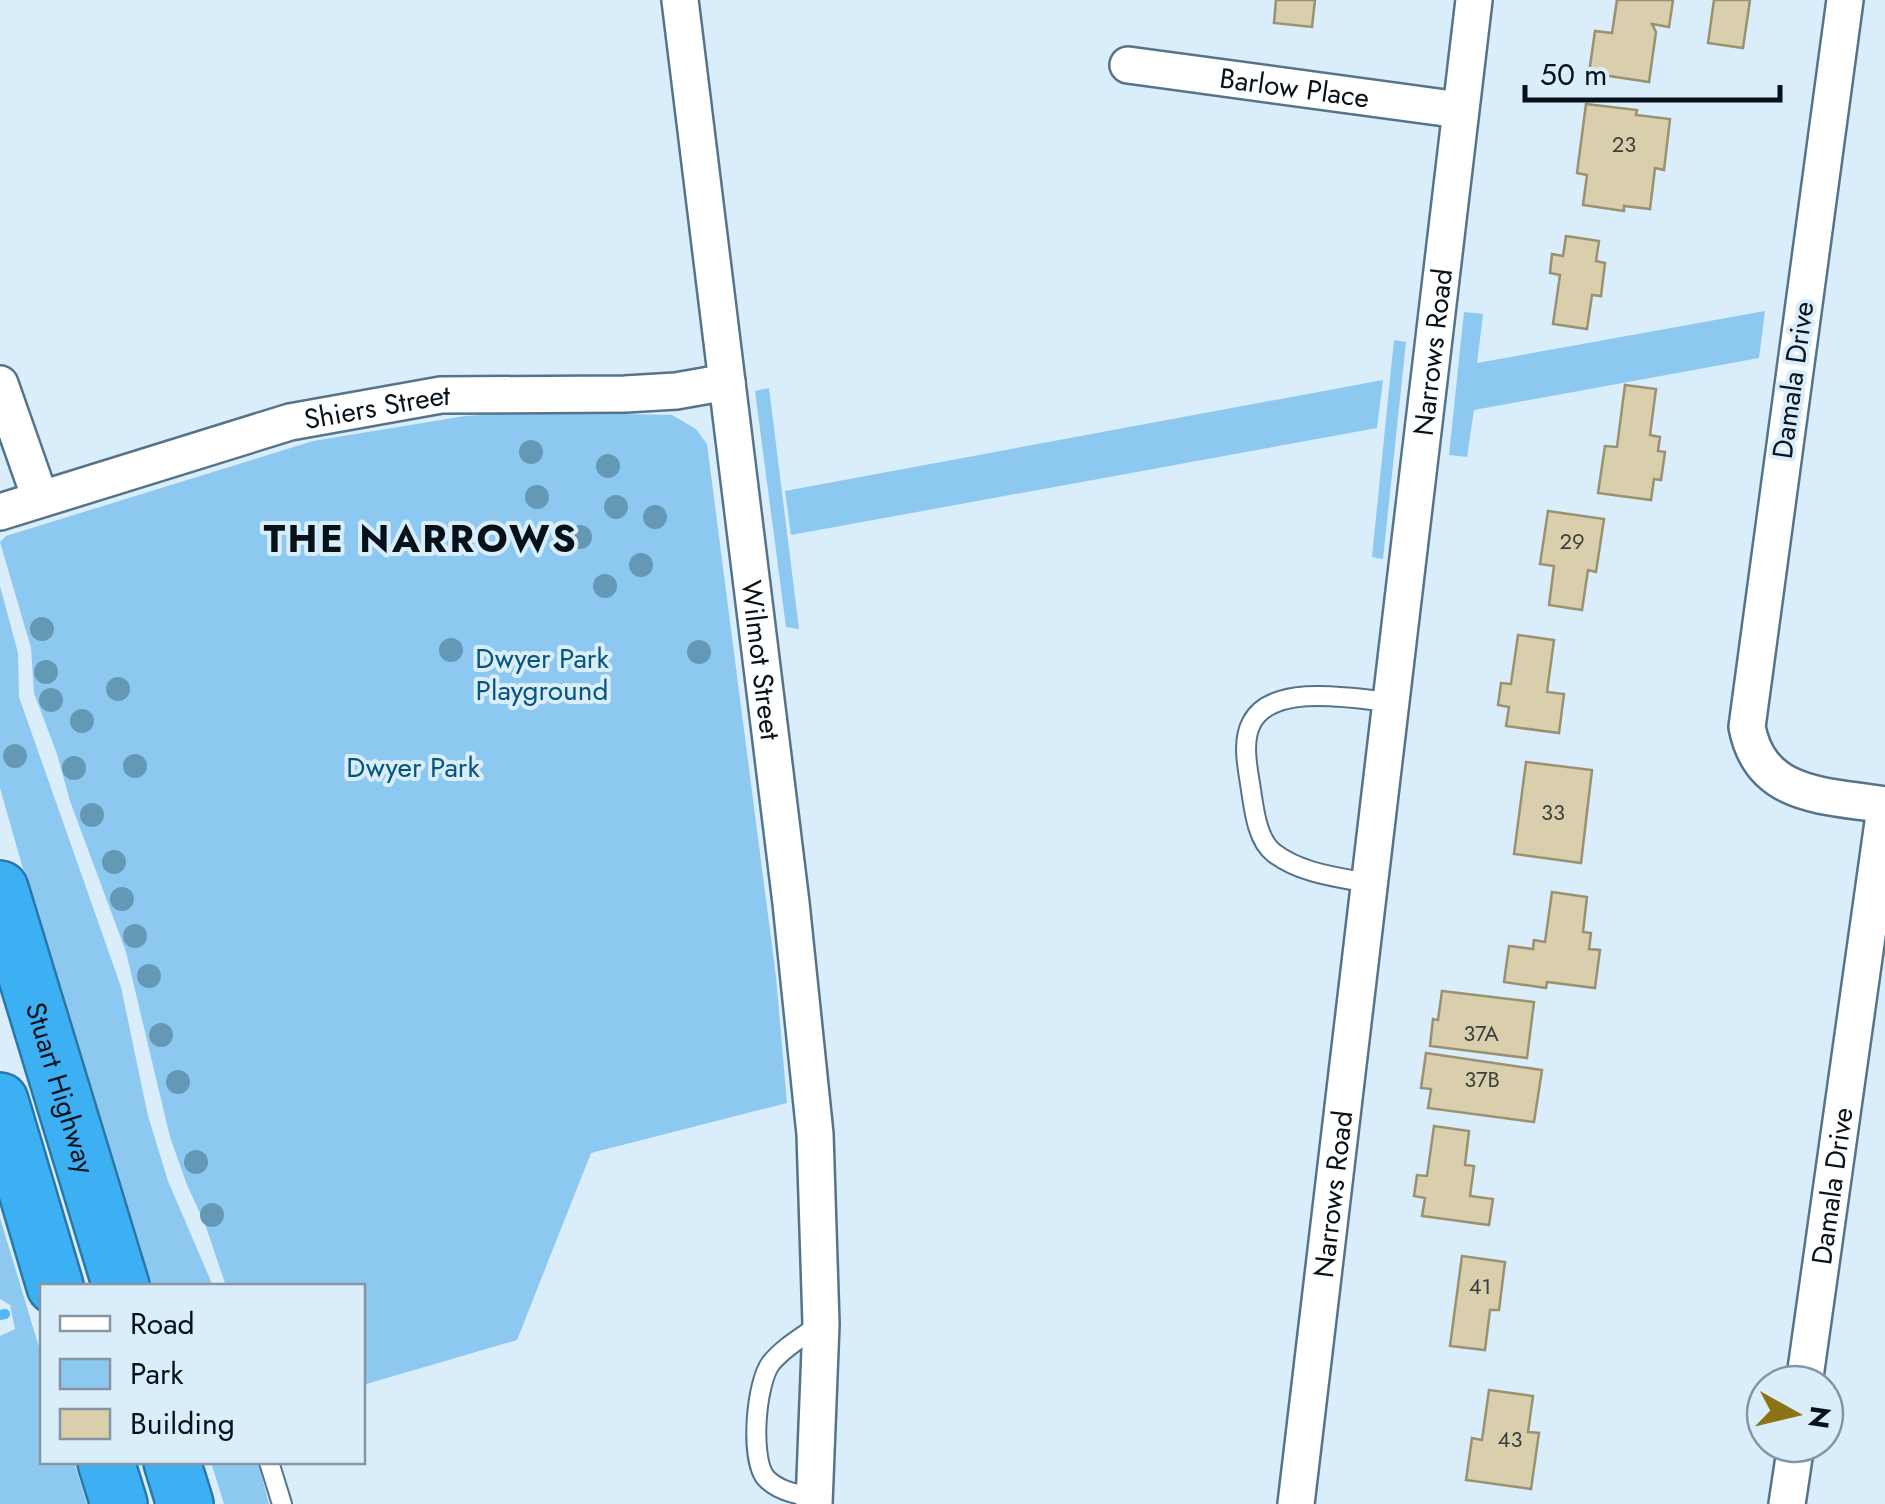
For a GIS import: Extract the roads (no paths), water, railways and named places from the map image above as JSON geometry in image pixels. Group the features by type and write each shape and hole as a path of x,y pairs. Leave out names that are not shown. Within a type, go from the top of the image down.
{"highway":[{"name":"Stuart Highway","path":"0,889 120,1284"},
{"path":"0,1101 54,1284"},
{"path":"107,1464 119,1504"},
{"path":"173,1464 185,1504"}],"street":[{"name":"Wilmot Street","path":"680,0 809,1073 820,1324 814,1501"},
{"name":"Narrows Road","path":"1296,1504 1474,0"},
{"name":"Damala Drive","path":"1807,1364 1885,806 1794,789 1771,775 1758,758 1747,727 1845,0"},
{"name":"Barlow Place","path":"1128,65 1460,110"},
{"name":"Shiers Street","path":"0,512 290,422 441,394 625,394 727,382"},
{"path":"0,384 40,498"},
{"path":"1787,1504 1793,1464"}],"lane":[{"path":"1368,883 1317,873 1291,864 1270,850 1256,819 1246,741 1252,720 1268,706 1294,697 1328,695 1389,702"},
{"name":"Wilmot Street","path":"814,1501 775,1486 764,1476 757,1433 766,1371 782,1352 820,1324"},
{"path":"271,1464 282,1504"}],"waterway":[{"path":"0,1315 5,1314"}],"district":[{"name":"THE NARROWS","path":"421,538"}],"park label":[{"name":"Dwyer Park Playground","path":"542,674"},
{"name":"Dwyer Park","path":"413,767"}]}
